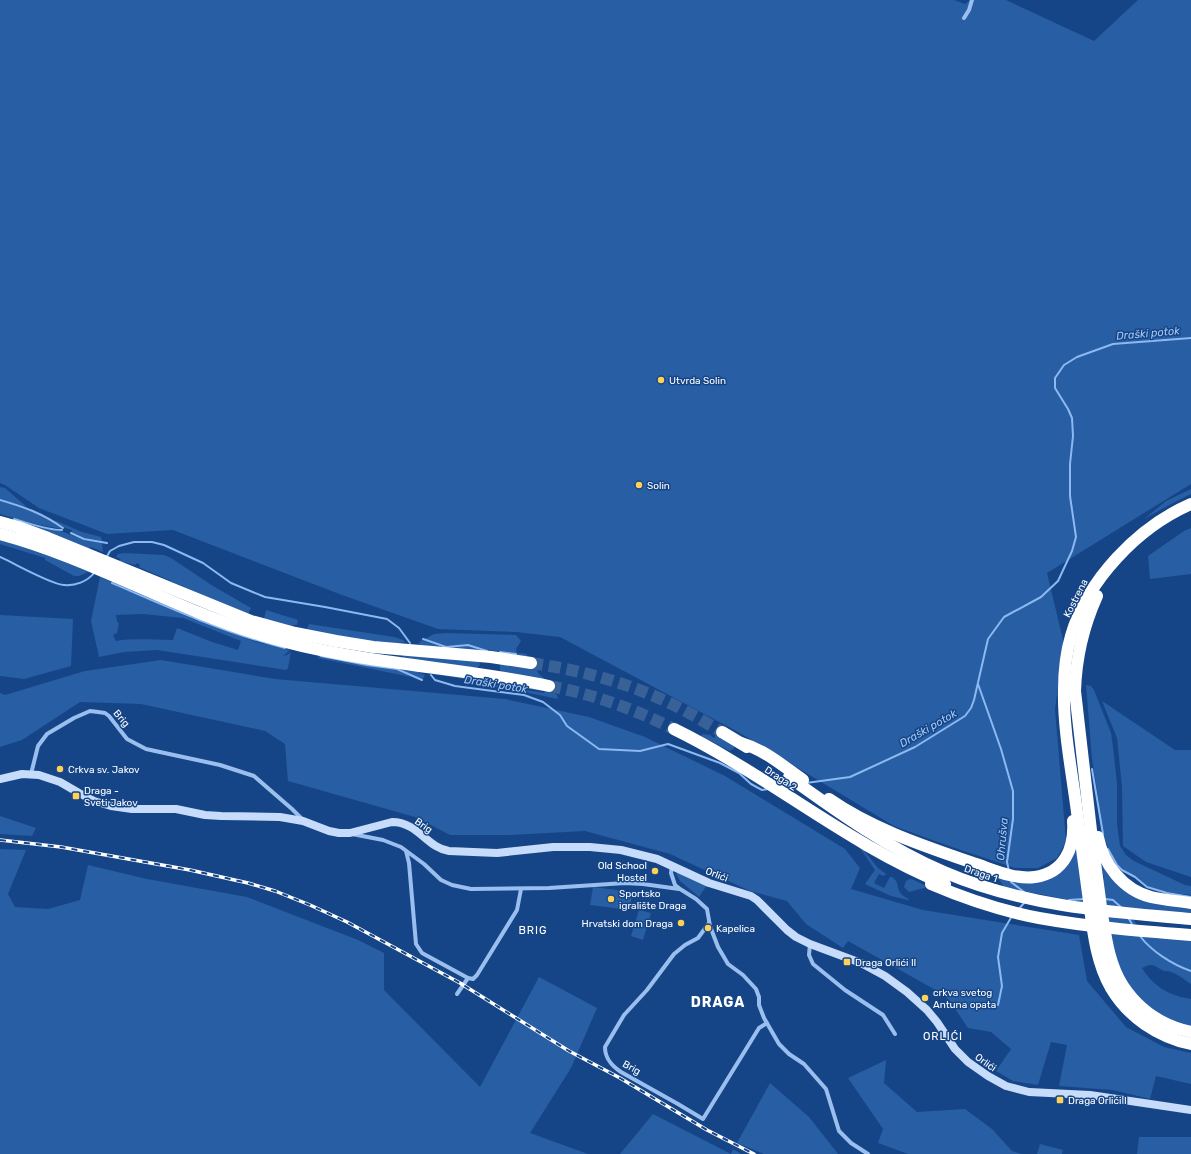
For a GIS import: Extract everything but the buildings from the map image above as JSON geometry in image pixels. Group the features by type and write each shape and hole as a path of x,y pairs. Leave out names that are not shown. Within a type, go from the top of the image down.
{"highway":[{"name":"Kostrena","path":"1069,691 1064,674 1075,642 1108,570 1134,541 1153,525 1191,504"},
{"path":"0,522 18,527 115,571 198,613 235,627 280,641 337,653 497,676 549,686"},
{"path":"0,534 86,558"},
{"path":"115,571 251,621 295,633 373,647 531,663"},
{"path":"722,732 853,813 916,842 1004,873 1029,878 1042,876 1051,872 1061,864 1068,855 1071,846 1073,831 1072,816 1060,716 1069,691"},
{"path":"1069,691 1067,731 1092,882 1100,940 1099,960 1111,988 1130,1012 1142,1022 1168,1037 1191,1044"},
{"path":"1069,691 1080,706 1097,835 1106,860 1119,878 1137,891 1150,897 1191,903"},
{"name":"Draga 2","path":"674,729 693,738 745,768 872,848 885,861 899,870 932,882"},
{"name":"Draga 1","path":"790,775 842,815 876,837 918,860 971,883 1008,894 1058,905 1108,912 1191,919"},
{"path":"932,882 1028,910 1088,920 1191,930"},
{"path":"932,882 990,906 1038,918 1086,925 1191,935"},
{"path":"1100,940 1116,972 1131,997 1142,1008 1160,1021 1180,1030 1191,1032"}],"street":[{"path":"964,18 969,10 972,0"},
{"name":"Brig","path":"30,774 38,746 47,734 74,718 90,711 105,713 127,739 146,749 220,765 254,776 303,820"},
{"name":"Brig","path":"0,779 22,774 48,777 94,801 132,809 176,809 216,816 280,817 303,820 329,831 350,833 388,842 401,847 421,861 440,880 452,885 471,889 559,888 625,883 680,889"},
{"name":"Brig","path":"350,833 387,823 398,822 416,830 442,850 497,853 553,847 590,847 621,850 657,859 672,865 672,879 680,889 704,905 708,913 709,923 718,947 728,964 743,975 756,989 759,997 759,1005 764,1018 784,1050 804,1064 826,1089 839,1131 851,1143 868,1154"},
{"path":"406,851 409,863 416,944 422,953 468,978 473,979 477,975 517,910 522,889"},
{"name":"Orlići","path":"672,865 709,883 751,896 765,907 787,930 796,937 867,966 895,983 932,1016 955,1049 968,1062 1006,1086 1029,1092 1090,1096 1191,1110"},
{"name":"Brig","path":"709,923 698,938 674,954 647,990 620,1020 605,1047 609,1062 613,1068 703,1119 759,1028 767,1023"},
{"path":"810,944 809,955 813,964 845,990 883,1015 895,1034"},
{"path":"457,994 468,978"}],"shaded area":[{"path":"0,0 954,0 965,4 970,0 1006,0 1094,41 1138,0 1191,0 1191,484 1047,573 1064,644 1055,709 1066,841 1057,858 1038,868 1015,868 894,826 740,733 560,637 516,632 438,629 342,595 173,530 107,534 39,508 0,483"},
{"path":"0,487 5,488 27,507 0,499"},
{"path":"1191,489 1191,494 1144,519 1166,501"},
{"path":"0,501 40,514 62,529 35,524 0,514"},
{"path":"14,519 33,526 61,531 84,540 102,543 103,552 91,547 89,549 13,521"},
{"path":"54,520 82,532 101,537 102,541 85,538 72,532 72,530 63,527"},
{"path":"1191,528 1191,574 1150,579 1148,556 1184,531"},
{"path":"0,539 80,567 79,568 88,572 79,576 74,576 45,560 45,558 0,544"},
{"path":"118,554 164,555 171,558 213,586 251,608 248,614 139,567 140,565 137,563 135,565 119,561 121,559 116,557"},
{"path":"100,577 112,582 112,584 203,623 256,642 290,650 283,656 291,652 288,668 286,670 157,650 124,652 99,657 91,621","holes":["143,614 183,618 241,641 238,650 212,642 177,628 173,640 137,639 116,641 113,635 117,633 119,624 116,615"]},
{"path":"266,610 298,620 297,625 293,626 307,629 309,624 394,637 405,642 399,643 398,645 331,635 297,627 264,619"},
{"path":"0,615 73,619 71,666 24,679 0,676"},
{"path":"434,634 516,635 521,641 516,649 517,653 486,650 468,644 446,646 425,639"},
{"path":"421,640 445,648 468,645 486,652 517,655 518,653 527,654 527,657 424,646 418,644"},
{"path":"319,654 543,689 542,691 419,672 425,675 423,679 413,676 398,668"},
{"path":"402,654 479,661 480,665 477,668 404,659"},
{"path":"318,656 338,661 397,670 411,677 318,658"},
{"path":"161,660 275,679 505,699 589,717 645,737 725,776 845,849 860,868 851,889 923,910 1079,935 1087,981 1126,1027 1164,1047 1191,1053 1191,1084 1156,1076 1150,1099 1113,1090 1059,1086 1067,1045 1051,1042 1038,1085 1013,1081 996,1071 1011,1049 991,1032 968,1028 950,1001 941,993 848,941 843,948 806,924 787,901 750,891 670,854 585,831 510,835 450,835 415,817 288,781 285,744 265,731 141,704 80,702 22,740 0,747 0,693 5,695 85,671"},
{"path":"500,664 537,670 545,680 502,673 500,670"},
{"path":"466,680 544,693 545,691 554,693 557,695 558,699 515,690 467,683"},
{"path":"1086,685 1091,686 1094,690 1111,733 1117,783 1117,824 1120,846 1126,855 1134,861 1185,885 1191,886 1191,895 1151,888 1123,869 1117,863 1108,847 1098,803 1092,759"},
{"path":"1102,701 1175,750 1191,750 1191,877 1146,862 1123,846 1122,787 1117,738"},
{"path":"715,733 735,745 734,748 730,751 701,736 703,734 710,735 714,738"},
{"path":"0,816 36,828 32,836 0,834"},
{"path":"1076,844 1081,882 1104,879 1099,858 1116,879 1191,906 1191,913 1127,908 1142,934 1191,939 1191,984 1175,973 1164,971 1153,965 1142,968 1147,975 1163,990 1176,996 1191,999 1191,1028 1183,1026 1154,1011 1132,991 1084,903 1004,887 996,875 1035,882"},
{"path":"861,847 878,868 886,874 884,876 879,874 874,883 884,888 890,877 892,877 897,883 899,891 909,899 908,900 891,896 865,884 875,870 860,848"},
{"path":"0,849 26,850 8,894 15,907 48,909 80,900 88,865 147,879 247,897 358,940 384,953 384,990 480,1087 539,977 597,1008 571,1068 530,1133 588,1154 0,1154"},
{"path":"678,871 707,885 699,897 680,881 676,874"},
{"path":"910,879 928,887 909,892 904,887 906,881"},
{"name":"Sportsko igralište Draga","path":"593,887 632,892 630,910 590,905"},
{"path":"639,910 651,913 643,940 631,936"},
{"path":"886,1060 884,1083 917,1112 965,1109 992,1129 1012,1151 1022,1154 908,1154 878,1143 883,1129 848,1078"},
{"path":"770,1083 809,1117 838,1154 764,1154 737,1143"},
{"path":"653,1114 731,1154 620,1154"},
{"path":"1139,1137 1191,1137 1191,1154 1137,1154"},
{"path":"1040,1144 1063,1150 1062,1154 1037,1154"},
{"path":"733,1149 741,1154 731,1154"}],"waterway":[{"name":"Draški potok","path":"806,783 850,777 915,747 965,716 971,708 974,700 988,639 1004,617 1041,597 1058,581 1072,551 1076,537 1070,496 1070,464 1073,436 1072,418 1055,388 1055,378 1064,365 1077,357 1113,344 1191,338"},
{"path":"0,500 33,511 48,518 63,528"},
{"path":"14,519 44,528 62,530"},
{"path":"71,533 84,539 107,543"},
{"name":"Draški potok","path":"106,558 110,551 119,546 134,542 152,542 164,545 203,563 231,583 265,597 387,619 399,628 410,643"},
{"name":"Draški potok","path":"0,557 50,581 64,585 81,583 95,572"},
{"path":"112,583 176,611 241,635 285,648"},
{"path":"423,639 446,647 468,645 487,651"},
{"path":"500,652 516,654"},
{"path":"321,656 397,669 422,680"},
{"name":"Draški potok","path":"431,675 435,680 455,686 524,695 543,702 560,715 567,726 599,749 640,751 668,744 720,763 739,773 751,784 762,790 768,789"},
{"name":"Ohrušva","path":"978,684 1001,749 1013,791 1013,819 1007,862 1009,871"},
{"path":"1092,769 1103,834"},
{"name":"Draški potok","path":"782,787 793,785"},
{"path":"1108,849 1117,865 1122,870 1135,877 1147,887 1167,893 1191,897"},
{"name":"Ohrušva","path":"1011,879 1011,882 1024,892"},
{"name":"Ohrušva","path":"1069,900 1084,899"},
{"name":"Ohrušva","path":"1105,899 1113,900 1123,909"},
{"path":"1018,910 1024,903"},
{"path":"998,1005 1002,986 998,957 1002,933 1012,916"},
{"name":"Ohrušva","path":"1128,917 1133,926"},
{"name":"Ohrušva","path":"1140,936 1150,947 1163,957 1191,971"}],"tunnel":[{"path":"531,663 591,675 635,688 695,716 722,732"},
{"path":"549,686 581,693 613,703 674,729"}],"railway":[{"path":"0,840 61,847 190,870 248,883 275,891 310,905 347,922 460,983 569,1051 620,1078 707,1130 754,1154"}],"place":[{"name":"Utvrda Solin","path":"661,380"},
{"name":"Solin","path":"639,485"},
{"name":"Crkva sv. Jakov","path":"60,769"},
{"name":"Draga - Sveti Jakov","path":"76,796"},
{"name":"Old School Hostel","path":"655,871"},
{"name":"Sportsko igralište Draga","path":"611,899"},
{"name":"Hrvatski dom Draga","path":"681,923"},
{"name":"Kapelica","path":"708,928"},
{"name":"Draga Orlići II","path":"847,962"},
{"name":"crkva svetog Antuna opata","path":"925,998"},
{"name":"Draga Orlići I","path":"1060,1100"}],"district":[{"name":"BRIG","path":"533,930"},
{"name":"DRAGA","path":"718,1002"},
{"name":"ORLIĆI","path":"943,1036"}]}
